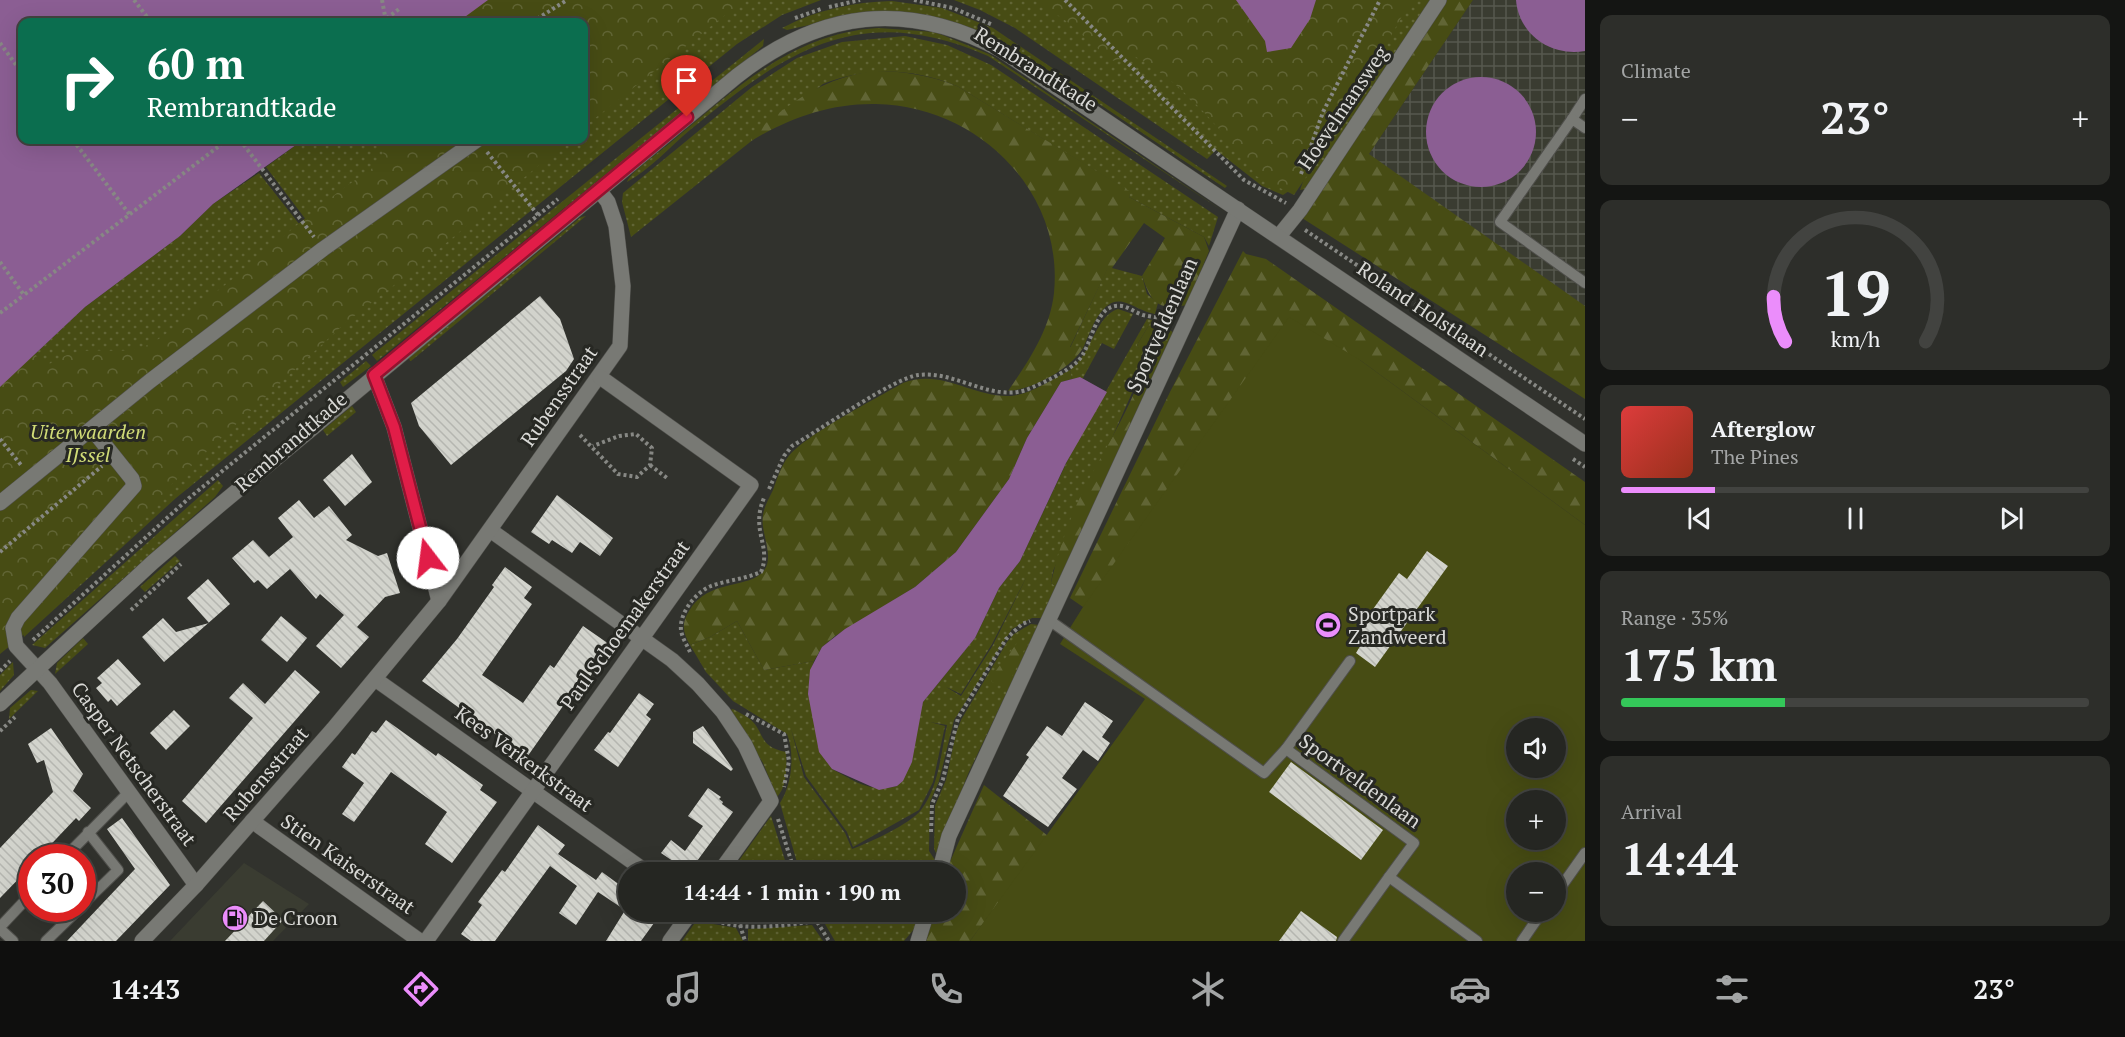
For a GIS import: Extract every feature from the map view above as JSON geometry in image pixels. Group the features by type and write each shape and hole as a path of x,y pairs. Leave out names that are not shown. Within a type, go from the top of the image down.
{"street":[{"name":"Hoevelmansweg","path":"1279,237 1439,0"},
{"name":"Rembrandtkade","path":"0,704 36,668 153,562 374,375 737,76 776,48 827,25 859,18 896,17 947,25 1001,50 1238,209"},
{"path":"0,503 150,381 323,249 471,144"},
{"name":"Rubensstraat","path":"142,941 252,822 440,601 620,346 623,286 616,226 608,202 599,190"},
{"name":"Roland Holstlaan","path":"1238,209 1585,444"},
{"name":"Sportveldenlaan","path":"942,862 949,836 1238,209"},
{"path":"374,375 394,427 440,601"},
{"name":"Paul Schoemakerstraat","path":"426,941 751,485 600,376"},
{"path":"36,668 16,646 13,627 18,618 134,486 132,479 92,429"},
{"path":"490,530 641,638 698,684 723,712 745,745 771,801 727,862"},
{"name":"Casper Netscherstraat","path":"36,668 196,885"},
{"name":"Kees Verkerkstraat","path":"375,679 632,862"},
{"name":"Stien Kaiserstraat","path":"252,822 420,941"},
{"path":"670,941 684,922"},
{"path":"918,941 924,922"}],"lane":[{"path":"1585,99 1500,222 1585,283"},
{"path":"1572,119 1585,128"},
{"name":"Sportveldenlaan","path":"1049,620 1264,773 1286,749 1414,843 1389,878"},
{"path":"1286,749 1350,661"},
{"path":"77,844 126,788"},
{"path":"88,832 118,870 96,891"},
{"path":"1566,880 1585,853"},
{"path":"1343,941 1389,878 1477,941"},
{"path":"13,941 0,928 18,908"},
{"path":"46,941 66,922"},
{"path":"1522,941 1535,922"}],"path":[{"path":"134,0 148,18"},
{"path":"382,0 388,18"},
{"path":"538,18 567,0"},
{"name":"Roland Holstlaan","path":"1065,0 1244,180 1585,419"},
{"path":"1299,181 1323,112 1380,0"},
{"path":"391,18 399,9"},
{"path":"0,43 18,67"},
{"path":"76,144 130,214"},
{"path":"0,313 222,144"},
{"path":"243,144 323,249"},
{"path":"480,144 538,215"},
{"path":"0,262 24,295"},
{"path":"692,655 681,628 687,608 710,586 761,572 766,559 757,525 760,507 784,456 792,446 907,377 935,375 1006,393 1016,393 1032,388 1078,362 1101,314 1112,307 1123,306 1141,314 1185,323"},
{"path":"580,435 593,447 601,459 625,477 637,477 650,465 652,448 636,434 619,436 593,447"},
{"path":"0,439 31,478"},
{"path":"0,552 114,456"},
{"path":"650,465 667,478"},
{"path":"122,617 188,558"},
{"path":"938,862 931,849 932,804 943,779 954,728 1006,639 1022,624 1049,620"},
{"path":"743,712 778,729 786,739 789,761 783,792 780,798 771,801 791,862"},
{"path":"0,731 17,715"},
{"path":"715,922 740,925 789,925 809,922"},
{"path":"817,922 829,941"},
{"path":"740,925 745,941"}],"shaded area":[{"path":"0,0 488,0 463,18 18,18 18,144 297,144 213,204 180,236 85,307 0,387"},
{"path":"1236,0 1316,0 1310,19 1291,48 1267,52 1265,41"},
{"path":"1473,0 1585,0 1585,328 1355,172"},
{"path":"1516,0 1585,0 1585,51 1560,50 1539,41 1523,24"},
{"path":"1481,77 1502,81 1520,93 1532,111 1536,132 1532,153 1520,171 1502,183 1481,187 1460,183 1442,171 1430,153 1426,132 1430,111 1442,93 1460,81"},
{"path":"1080,377 1107,392 1066,463 1020,561 999,588 975,638 923,702 912,762 903,781 897,786 879,790 832,769 819,752 808,694 810,670 822,647 845,629 915,587 956,552 1009,479 1027,438 1061,382"},
{"path":"244,863 309,904 273,941 170,941"}],"green space":[{"path":"278,0 744,0 588,124 588,18 300,18"},
{"path":"488,0 821,0 782,15 737,44 176,498 24,637 23,633 479,144 588,144 588,18 567,18"},
{"path":"954,0 1236,0 1289,191 1283,195 1262,186 1216,150 1207,159 1015,28"},
{"path":"1036,0 1411,0 1341,125 1294,195 1256,176 1248,163 1210,118 1167,77 1134,56 1112,61 1066,21"},
{"path":"1384,0 1434,0 1310,188 1300,190 1327,114"},
{"path":"1446,0 1473,0 1369,154 1585,306 1585,399 1302,218"},
{"path":"892,1 942,8 993,28 1227,186 1225,188 1040,65 1006,46 973,32 940,22 907,17 871,17 831,21 787,30 782,28 808,16 835,8"},
{"path":"878,28 935,32 989,54 1226,213 988,56 942,40 901,33 863,34 827,42 793,57 759,77 725,102 651,165 627,182 646,162 765,68 818,41 847,32"},
{"path":"905,36 947,45 991,65 1218,217 1209,246 1204,237 1129,197 1130,192 957,86 924,76 890,72 857,74 823,84 631,237 622,202 623,193 752,87 797,58 842,42"},
{"path":"764,39 763,46 377,361 372,355"},
{"path":"873,71 916,74 957,86 1131,192 1129,197 1204,237 1209,251 1187,305 1169,307 1152,298 1142,276 1165,238 1144,223 1112,268 1108,268 1070,347 1084,346 1079,354 1061,370 1040,382 1008,391 1043,333 1054,293 1053,255 1045,220 1029,188 1007,161 979,138 948,120 913,108 876,104 843,106 811,113 780,125 751,141 751,135 807,94 837,80"},
{"path":"298,144 405,144 403,162 313,229 266,167"},
{"name":"Uiterwaarden IJssel","path":"382,144 564,144 420,265 344,324 172,484 104,559 0,654 0,308 45,367 61,357 76,352 116,351 143,347 168,332 321,205 384,160"},
{"path":"259,173 307,234 19,457 0,387 85,307 180,236 213,204"},
{"path":"586,216 410,361 409,358 581,217"},
{"path":"1243,251 1246,254 1266,259 1585,482 1585,525 1360,360 1083,607 1070,598 1170,392"},
{"path":"1108,267 1142,276 1147,294 1158,303 1155,314 1123,302 1115,302 1103,310 1098,317 1084,346 1070,348"},
{"path":"1118,309 1133,314 1114,349 1102,343 1083,378 1072,379 1070,370 1084,354 1104,319"},
{"name":"Sportpark Zandweerd","path":"1289,317 1360,360 1585,525 1585,941 970,941 1145,699 1060,644 1083,607"},
{"path":"1147,319 1152,320 1137,345 1143,355 1143,368 1053,571 1051,583 1058,588 1043,618 1032,618 1012,629 954,720 939,781 930,802 929,851 935,862 797,862 780,803 790,778 791,769 791,750 787,734 733,701 706,672 690,645 710,637 737,621 764,670 814,661 810,674 810,702 832,769 863,785 879,788 897,786 923,702 975,638 999,588 1020,561 1071,453","holes":["1027,576 993,645 961,696 946,687 961,694 992,644","930,722 947,725 939,769 932,791 921,810 899,827 852,849 845,833 804,777 791,729 806,776 847,832 853,847 919,810 933,782 945,726"]},
{"path":"1152,320 1160,322 1175,334 1058,588 1051,583 1064,537 1082,493 1136,390 1144,360 1137,345"},
{"path":"366,361 371,366 343,387 340,382"},
{"path":"1070,370 1072,379 1061,382 1027,438 1009,479 956,552 915,587 835,636 822,647 814,661 764,670 737,621 710,637 690,645 684,632 684,624 686,616 697,600 718,588 750,580 765,569 768,550 763,528 764,509 781,468 788,457 809,438 903,383 917,379 944,381 984,393 1011,396 1034,389"},
{"path":"352,406 356,412 327,436 323,430"},
{"path":"218,480 223,486 215,497 45,648 32,645"},
{"path":"175,556 180,561 145,592 140,587"},
{"path":"1031,624 1039,625 968,774 937,855 934,849 935,806 946,780 961,720 1007,642 1014,634"},
{"path":"83,638 88,644 55,674 57,663"},
{"path":"1017,643 1024,643 1025,648 1009,683 1003,687 992,682 991,677"},
{"path":"13,662 14,675 0,691 0,675"},
{"path":"31,690 38,691 9,719 10,708"},
{"path":"733,709 755,724 766,743 777,750 786,752 785,782 777,797 763,763 730,710"},
{"path":"984,785 1048,836 970,941 923,941 929,922 966,922 966,862 950,862"},
{"path":"771,816 786,862 738,862"},
{"path":"695,922 709,922 736,928 743,941 682,941"},
{"path":"733,922 786,922 764,924"},
{"path":"824,922 918,922 904,941 835,941"},
{"path":"812,925 823,941 748,941 748,929"}],"building":[{"path":"540,296 560,319 574,359 566,371 451,465 419,426 411,403"},
{"path":"352,454 372,482 345,506 323,480"},
{"path":"557,495 613,538 600,556 580,542 572,553 552,540 549,544 531,532"},
{"path":"299,500 314,518 329,506 352,535 346,540 378,556 387,553 400,593 385,597 357,627 369,637 341,668 316,646 344,615 320,594 316,599 290,569 267,589 258,580 254,583 232,558 253,540 269,557 293,537 278,518"},
{"path":"1427,551 1448,566 1375,667 1356,653 1362,643 1353,637 1399,573 1407,579"},
{"path":"505,567 532,587 524,598 532,604 482,675 523,703 550,665 554,668 583,626 609,644 599,659 601,661 572,702 568,699 527,757 422,681 457,639 494,587 492,585"},
{"path":"208,579 230,604 209,623 187,598"},
{"path":"281,616 307,638 287,662 261,640"},
{"path":"163,618 176,632 208,623 164,662 142,637"},
{"path":"118,659 141,684 117,706 111,699 108,702 96,688 102,683 97,678"},
{"path":"295,670 320,692 206,823 182,801 253,718 229,698 243,683 265,704"},
{"path":"639,693 654,704 646,715 651,719 618,767 594,750 608,732 610,733"},
{"path":"1085,702 1113,721 1102,737 1110,743 1098,761 1083,750 1062,778 1077,789 1048,827 1003,796 1029,757 1026,755 1047,726 1062,736"},
{"path":"174,710 190,726 166,750 150,733"},
{"path":"386,720 436,756 438,753 483,785 480,790 497,802 452,863 425,844 447,812 391,772 354,822 342,814 364,783 342,767 352,753 355,755 372,731 376,733"},
{"path":"703,726 733,769 731,771 693,743 693,732"},
{"path":"51,728 83,774 73,791 91,808 79,821 76,818 51,844 18,844 18,879 0,898 0,848 53,792 44,760 37,763 28,744"},
{"path":"1291,762 1383,830 1361,860 1269,792"},
{"path":"708,788 721,797 719,799 723,802 722,804 733,812 696,862 674,862 661,853 671,840 685,851 703,826 688,816"},
{"path":"122,818 170,885 116,941 67,941 85,922 96,922 96,910 135,869 107,829"},
{"path":"538,825 565,845 558,854 596,880 602,872 618,884 618,905 598,892 576,925 559,913 577,886 550,866 495,941 471,941 461,934 482,905 478,902 502,870 505,872"},
{"path":"263,901 283,920 264,941 225,941"},
{"path":"1301,911 1337,937 1336,941 1279,941"},
{"path":"618,922 655,922 641,941 606,941"}],"place":[{"name":"Sportpark Zandweerd","path":"1328,625"},
{"name":"De Croon","path":"235,918"}],"route":[{"path":"428,558 394,427 374,375 687,117"}]}
